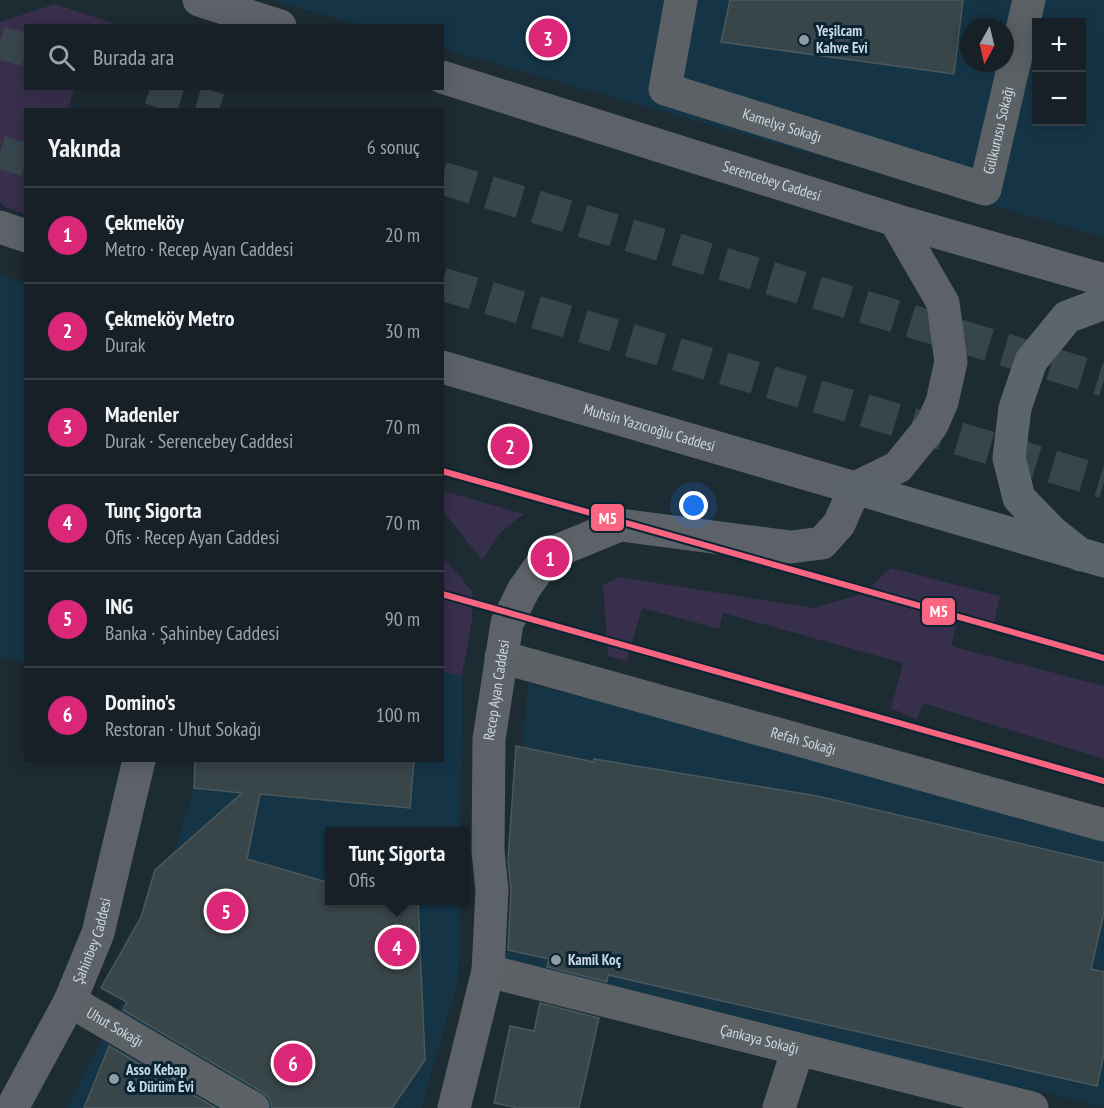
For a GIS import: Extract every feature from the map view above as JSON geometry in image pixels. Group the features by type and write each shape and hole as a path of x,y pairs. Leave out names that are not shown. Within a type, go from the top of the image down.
{"highway":[{"path":"1093,558 1052,532 1020,498 1009,458 1015,408 1031,361 1067,317 1104,303"},
{"path":"855,488 1093,558"}],"main road":[{"path":"199,0 274,24"},
{"name":"Serencebey Caddesi","path":"444,78 895,220 1104,280"},
{"path":"855,488 898,467 932,425 942,402 951,362 943,303 895,220"},
{"name":"Muhsin Yazıcıoğlu Caddesi","path":"444,368 855,488"},
{"name":"Recep Ayan Caddesi","path":"454,1108 488,971 492,890 488,851 489,739 507,623 524,588 549,554 620,525 791,547 822,543 839,524 855,488"},
{"name":"Şahinbey Caddesi","path":"12,1108 70,1001 98,933 139,762"}],"street":[{"name":"Kamelya Sokağı","path":"681,0 665,89 985,189"},
{"name":"Gülkurusu Sokağı","path":"985,189 1029,0"},
{"name":"Refah Sokağı","path":"501,657 1104,825"},
{"name":"Çankaya Sokağı","path":"488,971 1032,1108"},
{"name":"Uhut Sokağı","path":"70,1001 253,1108"},
{"path":"779,1108 798,1049"}],"shaded area":[{"path":"271,0 1104,0 1104,237 444,49 444,24 356,24"},
{"path":"55,4 116,24 24,24 24,90 74,90 68,108 24,108 24,214 5,207 0,202 0,22"},
{"path":"0,275 24,283 24,663 0,657"},
{"path":"444,491 524,514 501,532 482,560 444,512"},
{"path":"444,558 472,591 472,620 462,676 444,672"},
{"path":"891,568 1000,596 994,622 959,613 951,646 1104,686 1104,759 923,703 917,720 891,708 903,663 723,613 719,629 642,608 627,661 608,656 603,585 620,577 813,608 862,594"},
{"path":"444,672 462,676 460,827 325,827 325,905 460,905 459,978 421,1108 67,1108 131,986 203,762 444,762"},
{"path":"528,684 1104,817 1104,1107 505,968"}],"building":[{"path":"730,0 963,0 954,74 721,42"},
{"path":"516,746 594,762 594,759 817,796 1104,863 1104,913 1091,969 1104,972 1104,1054 1097,1086 608,975 607,982 547,967 549,959 508,950 511,891 508,860"},
{"path":"195,762 414,762 410,808 260,794 247,859 325,882 325,905 418,905 425,1060 392,1108 272,1108 269,1098 262,1092 123,1010 127,1002 101,988 141,917 155,870 242,793 194,788"},
{"path":"540,1003 599,1018 579,1108 518,1108 494,1103 510,1026 534,1031"},
{"path":"109,1046 216,1108 84,1108"}],"tunnel":[{"path":"0,43 24,49"},
{"path":"156,90 213,108"},
{"path":"0,152 24,159"},
{"path":"444,179 1104,380"},
{"path":"444,285 1104,482"}],"transit line":[{"name":"M5","path":"444,472 1104,658"},
{"name":"M5","path":"444,595 1104,781"}],"place":[{"name":"Madenler","path":"548,38"},
{"name":"Yeşilcam Kahve Evi","path":"804,40"},
{"name":"Çekmeköy Metro","path":"510,446"},
{"name":"Çekmeköy","path":"550,558"},
{"name":"ING","path":"226,911"},
{"name":"Tunç Sigorta","path":"397,947"},
{"name":"Kamil Koç","path":"556,960"},
{"name":"Domino's","path":"293,1063"},
{"name":"Asso Kebap & Dürüm Evi","path":"114,1079"}]}
